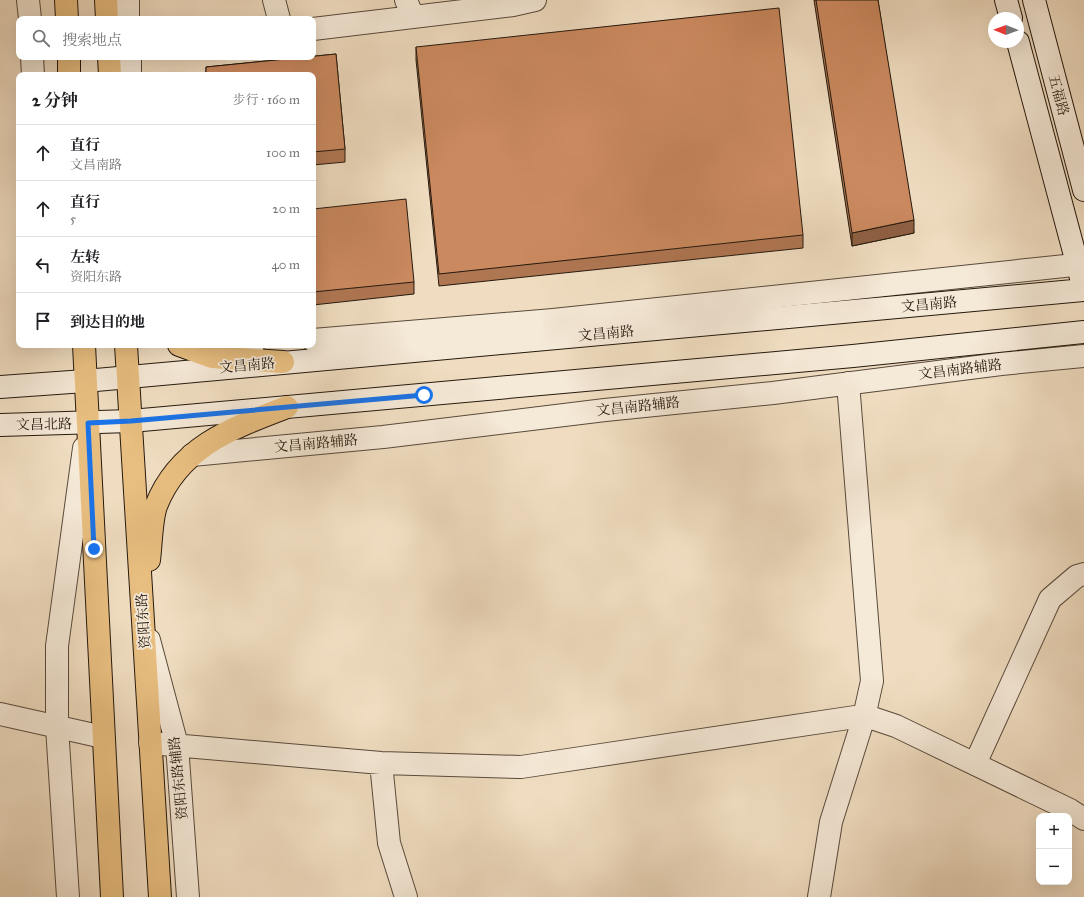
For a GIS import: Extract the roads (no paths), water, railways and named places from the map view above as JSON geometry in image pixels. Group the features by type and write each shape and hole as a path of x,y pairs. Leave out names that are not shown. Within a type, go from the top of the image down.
{"main road":[{"path":"66,0 66,16"},
{"path":"106,0 107,16"},
{"path":"68,60 70,72"},
{"path":"109,60 110,72"},
{"path":"84,348 112,897"},
{"name":"资阳东路","path":"126,348 160,897"},
{"path":"185,348 212,357 283,362"},
{"path":"142,615 156,508 170,477 197,449 236,426 287,407"}],"street":[{"path":"28,0 30,16"},
{"path":"128,0 128,16"},
{"path":"274,0 278,16"},
{"path":"316,28 409,9 513,5 536,0"},
{"path":"1006,0 1009,12"},
{"name":"五福路","path":"1034,0 1084,190"},
{"path":"1020,48 1081,264 1084,289"},
{"path":"32,60 33,72"},
{"path":"130,60 130,72"},
{"path":"316,340 553,320 1081,264"},
{"name":"文昌南路","path":"2,387 85,381 1084,289"},
{"path":"131,421 853,356 1084,332"},
{"path":"77,348 85,381"},
{"name":"文昌南路辅路","path":"192,455 383,437 605,410 773,393 1001,364 1084,356"},
{"path":"819,897 831,822 864,717 872,681 848,383"},
{"name":"文昌北路","path":"0,425 131,421"},
{"path":"68,897 57,727 57,646 88,423"},
{"path":"975,764 1050,599 1077,576 1084,574"},
{"name":"资阳东路辅路","path":"142,615 177,745 188,897"},
{"path":"0,714 103,737"},
{"path":"150,743 381,763 521,767 854,717 864,717 872,718 896,726 1070,810 1084,819"},
{"path":"381,763 389,843 406,897"}]}
